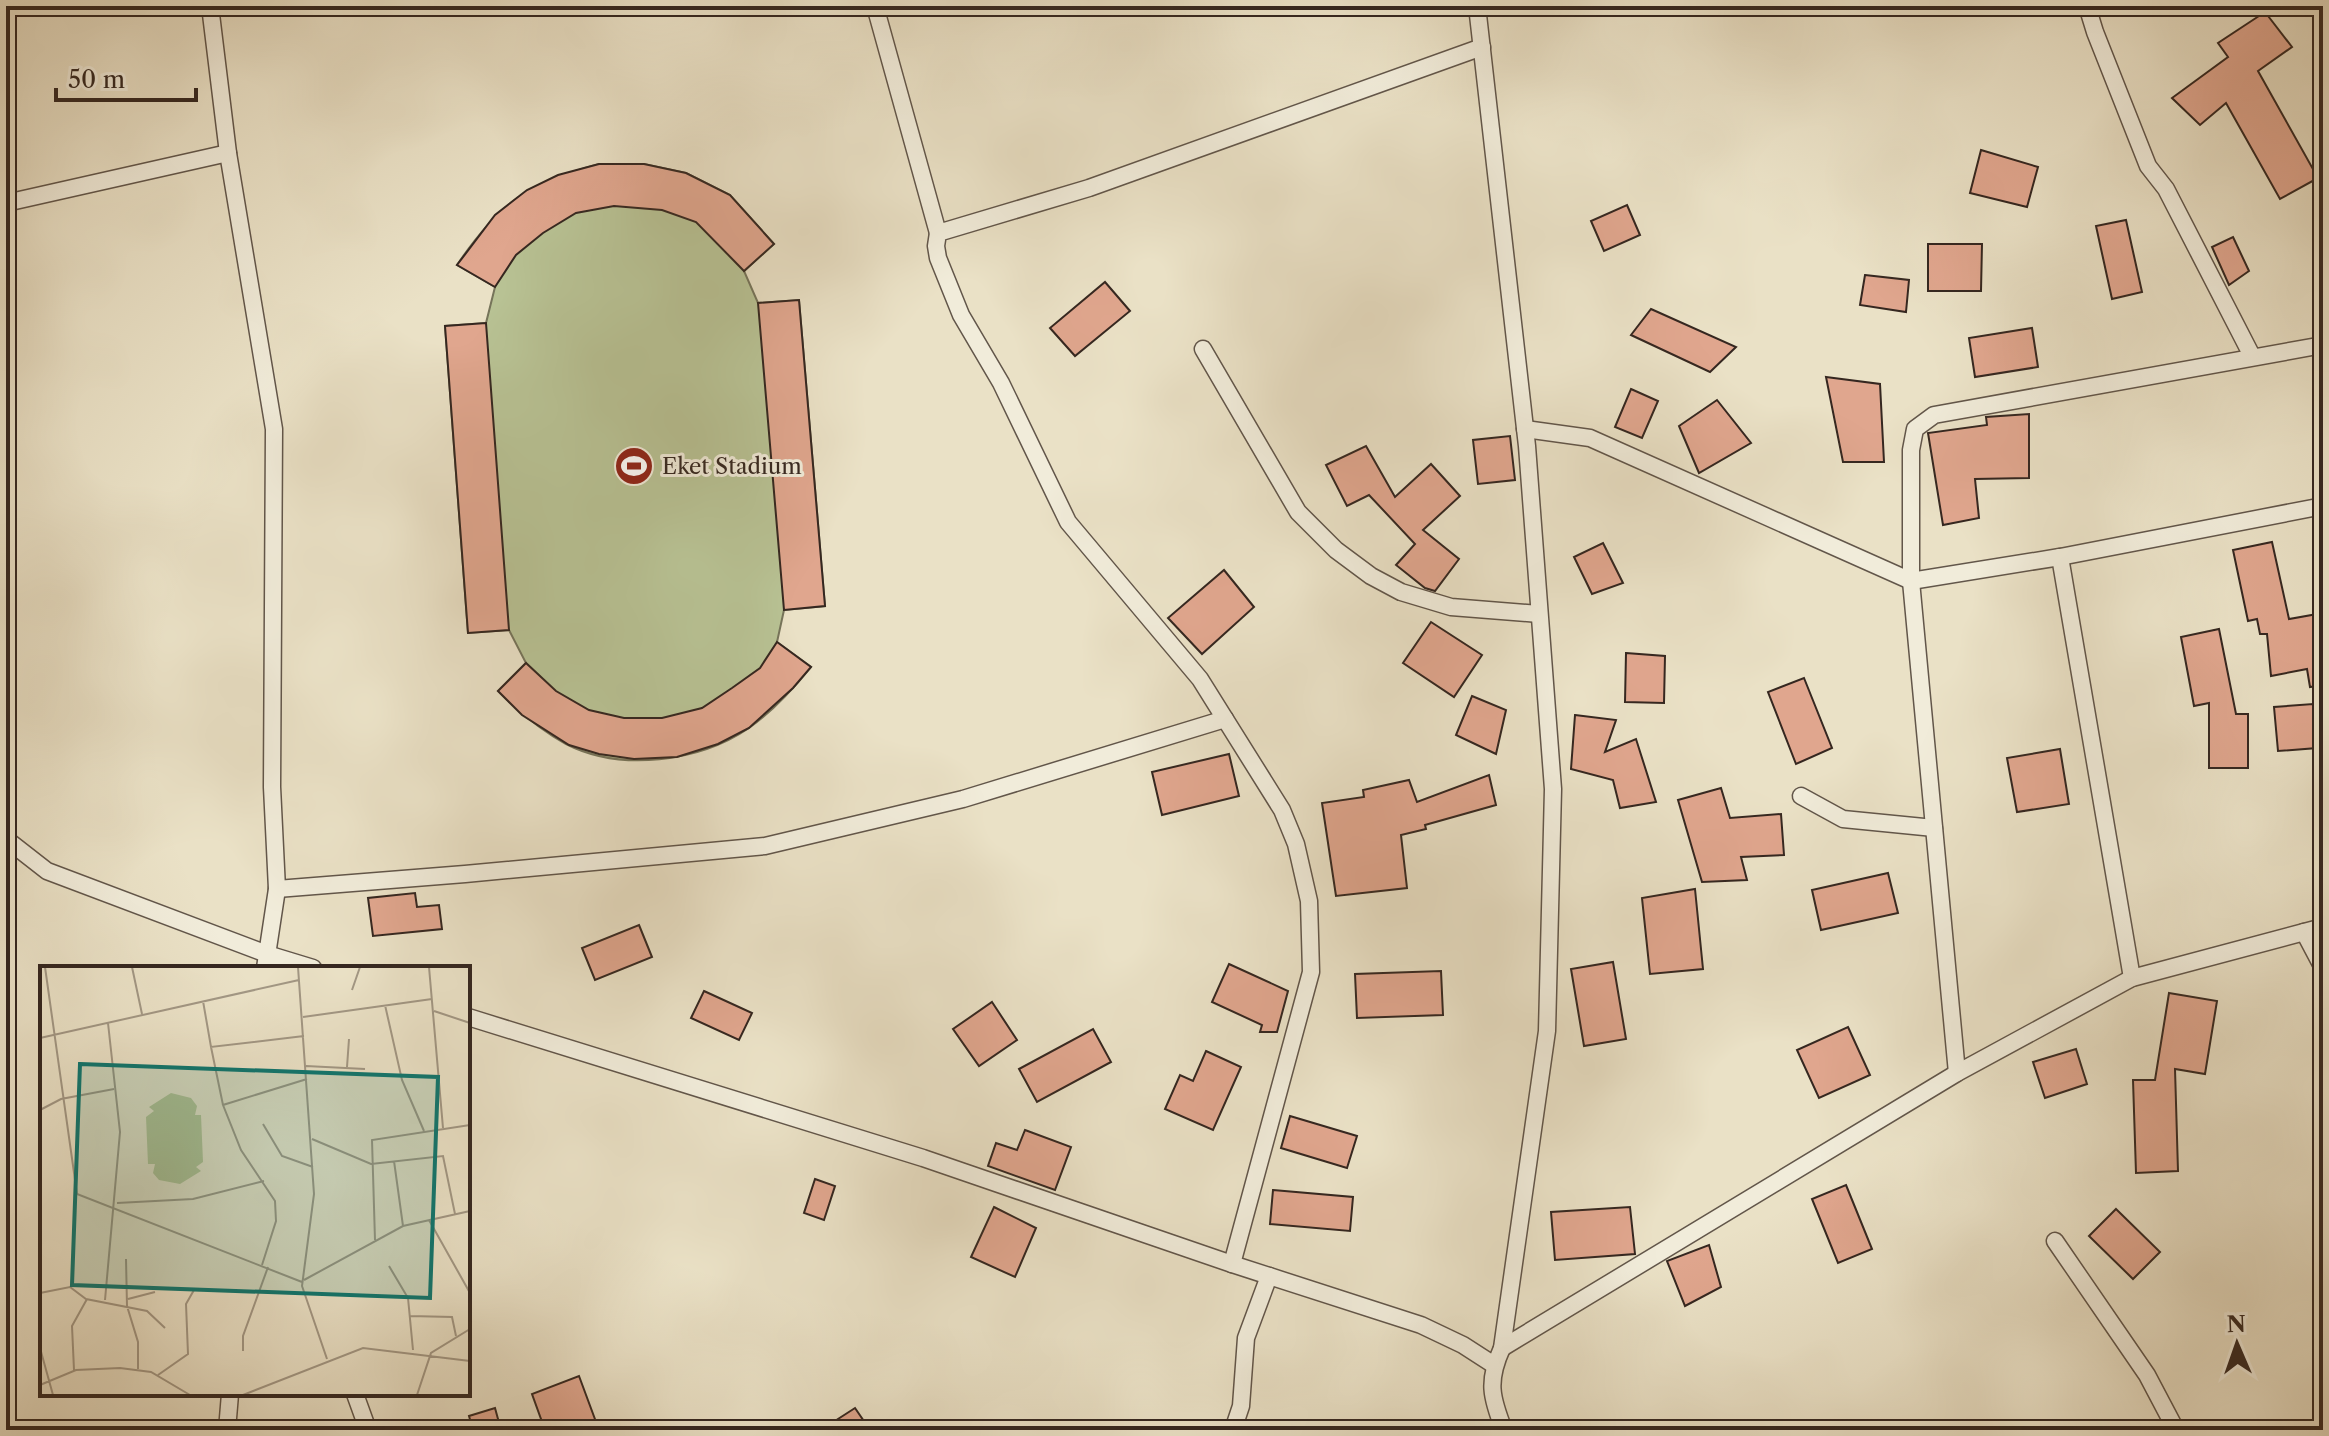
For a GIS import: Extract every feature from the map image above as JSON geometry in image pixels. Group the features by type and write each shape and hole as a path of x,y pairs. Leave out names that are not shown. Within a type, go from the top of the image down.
{"street":[{"path":"210,6 228,153 274,429 272,787 277,889 266,961"},
{"path":"875,6 938,233 938,258 961,315 1001,383 1068,522 1200,679 1282,810 1296,844 1309,901 1311,972 1232,1264"},
{"path":"1477,6 1525,429 1553,789 1547,1031 1502,1348 1494,1365 1491,1390 1504,1430"},
{"path":"2087,6 2148,166 2166,189 2252,356"},
{"path":"938,233 1089,188 1482,47"},
{"path":"6,203 228,153"},
{"path":"1957,1073 1911,581 1911,450 1915,429 1934,415 2323,345"},
{"path":"1203,349 1298,512 1336,550 1371,576 1401,592 1451,607 1539,614"},
{"path":"1525,429 1590,438 1911,581 2060,557 2323,506"},
{"path":"2060,557 2132,978"},
{"path":"277,889 765,846 963,799 1225,719"},
{"path":"1801,796 1843,819 1934,828"},
{"path":"6,839 47,871 266,961 300,966"},
{"path":"1502,1348 1957,1073 2132,978 2323,927"},
{"path":"2304,932 2323,968"},
{"path":"470,1018 923,1158 1421,1325 1463,1345 1494,1365"},
{"path":"2055,1241 2147,1375 2176,1430"},
{"path":"1233,1430 1241,1406 1246,1338 1269,1276"},
{"path":"227,1430 230,1396"},
{"path":"356,1396 368,1430"}],"green space":[{"name":"Eket Stadium","path":"599,164 644,164 686,173 730,195 774,244 744,271 758,303 799,300 825,606 784,610 777,642 811,667 782,699 749,728 707,749 659,759 611,758 588,753 547,733 498,691 526,663 509,630 468,633 445,326 486,323 495,287 457,265 487,226 517,198 553,179"}],"building":[{"path":"2265,12 2292,47 2258,71 2318,178 2280,199 2226,103 2200,125 2172,98 2228,57 2218,43"},
{"path":"1981,150 2038,167 2027,207 1970,193"},
{"path":"599,164 644,164 686,173 730,195 774,244 744,271 696,222 662,210 614,206 576,213 543,233 516,255 495,287 457,265 495,215 527,190 558,175"},
{"path":"1627,205 1640,235 1604,251 1591,221"},
{"path":"2126,220 2142,292 2112,299 2096,226"},
{"path":"2233,237 2249,271 2229,285 2212,247"},
{"path":"1928,244 1982,244 1981,291 1928,291"},
{"path":"1865,275 1909,280 1906,312 1860,305"},
{"path":"1105,282 1130,311 1075,356 1050,328"},
{"path":"799,300 825,606 784,610 758,303"},
{"path":"1651,309 1736,347 1710,372 1631,335"},
{"path":"486,323 509,630 468,633 445,326"},
{"path":"2032,328 2038,367 1975,377 1969,338"},
{"path":"1826,377 1880,384 1884,462 1843,462"},
{"path":"1631,389 1658,401 1642,438 1615,427"},
{"path":"1717,400 1751,443 1699,473 1679,426"},
{"path":"2029,414 2029,478 1975,479 1979,518 1943,525 1928,433 1987,425 1986,417"},
{"path":"1510,436 1515,480 1478,484 1473,440"},
{"path":"1366,446 1395,497 1431,464 1460,496 1423,530 1459,559 1435,591 1425,588 1396,565 1415,544 1369,495 1347,506 1326,465"},
{"path":"2272,542 2289,619 2323,613 2323,685 2310,687 2307,669 2271,676 2267,634 2260,634 2257,619 2248,621 2233,550"},
{"path":"1603,543 1623,583 1592,594 1574,557"},
{"path":"1224,570 1254,607 1202,654 1168,618"},
{"path":"1431,622 1482,655 1454,697 1403,663"},
{"path":"2219,629 2236,714 2248,714 2248,768 2209,768 2209,703 2194,706 2181,637"},
{"path":"777,642 811,667 793,688 749,728 718,744 677,757 634,759 599,754 569,745 522,715 498,691 526,663 556,691 589,710 624,718 662,718 702,708 760,668"},
{"path":"1626,653 1665,656 1664,703 1625,702"},
{"path":"1804,678 1832,748 1796,764 1768,692"},
{"path":"1472,696 1506,710 1496,754 1456,735"},
{"path":"2313,704 2317,748 2278,751 2274,707"},
{"path":"1575,715 1616,720 1605,752 1636,739 1656,802 1620,808 1613,780 1571,769"},
{"path":"2060,749 2069,804 2017,812 2007,758"},
{"path":"1229,754 1239,796 1162,815 1152,772"},
{"path":"1489,775 1496,805 1401,835 1407,888 1336,896 1322,803 1364,797 1363,790 1409,780 1417,802"},
{"path":"1721,788 1730,818 1781,814 1784,855 1741,857 1747,880 1702,882 1678,800"},
{"path":"1888,873 1898,913 1821,930 1812,890"},
{"path":"1695,889 1703,969 1650,974 1642,898"},
{"path":"415,893 417,907 439,905 442,929 373,936 368,898"},
{"path":"639,925 652,957 595,980 582,948"},
{"path":"1613,962 1626,1039 1584,1046 1571,969"},
{"path":"1229,964 1288,991 1277,1032 1260,1032 1262,1025 1212,1002"},
{"path":"1441,971 1443,1015 1357,1018 1355,974"},
{"path":"704,991 752,1013 739,1040 691,1018"},
{"path":"2169,993 2217,1001 2205,1074 2175,1069 2178,1171 2136,1173 2133,1080 2155,1080"},
{"path":"992,1002 1017,1040 979,1066 953,1029"},
{"path":"1848,1027 1870,1075 1819,1098 1797,1050"},
{"path":"1093,1029 1111,1062 1037,1102 1019,1069"},
{"path":"2076,1049 2087,1084 2045,1098 2033,1062"},
{"path":"1206,1051 1241,1067 1213,1130 1165,1109 1180,1075 1193,1081"},
{"path":"1290,1116 1357,1136 1347,1168 1281,1148"},
{"path":"1025,1130 1071,1147 1055,1190 988,1166 996,1143 1017,1150"},
{"path":"815,1179 835,1186 824,1220 804,1213"},
{"path":"1846,1185 1872,1249 1838,1263 1812,1199"},
{"path":"1273,1190 1353,1197 1350,1231 1270,1224"},
{"path":"994,1207 1036,1228 1015,1277 971,1257"},
{"path":"1630,1207 1635,1254 1555,1260 1551,1212"},
{"path":"2116,1209 2160,1252 2133,1279 2089,1236"},
{"path":"1709,1245 1721,1287 1685,1306 1667,1261"},
{"path":"579,1376 599,1430 545,1430 532,1394"},
{"path":"495,1408 501,1430 473,1430 469,1416"},
{"path":"855,1408 870,1430 821,1430"}],"place":[{"name":"Eket Stadium","path":"634,466"}]}
